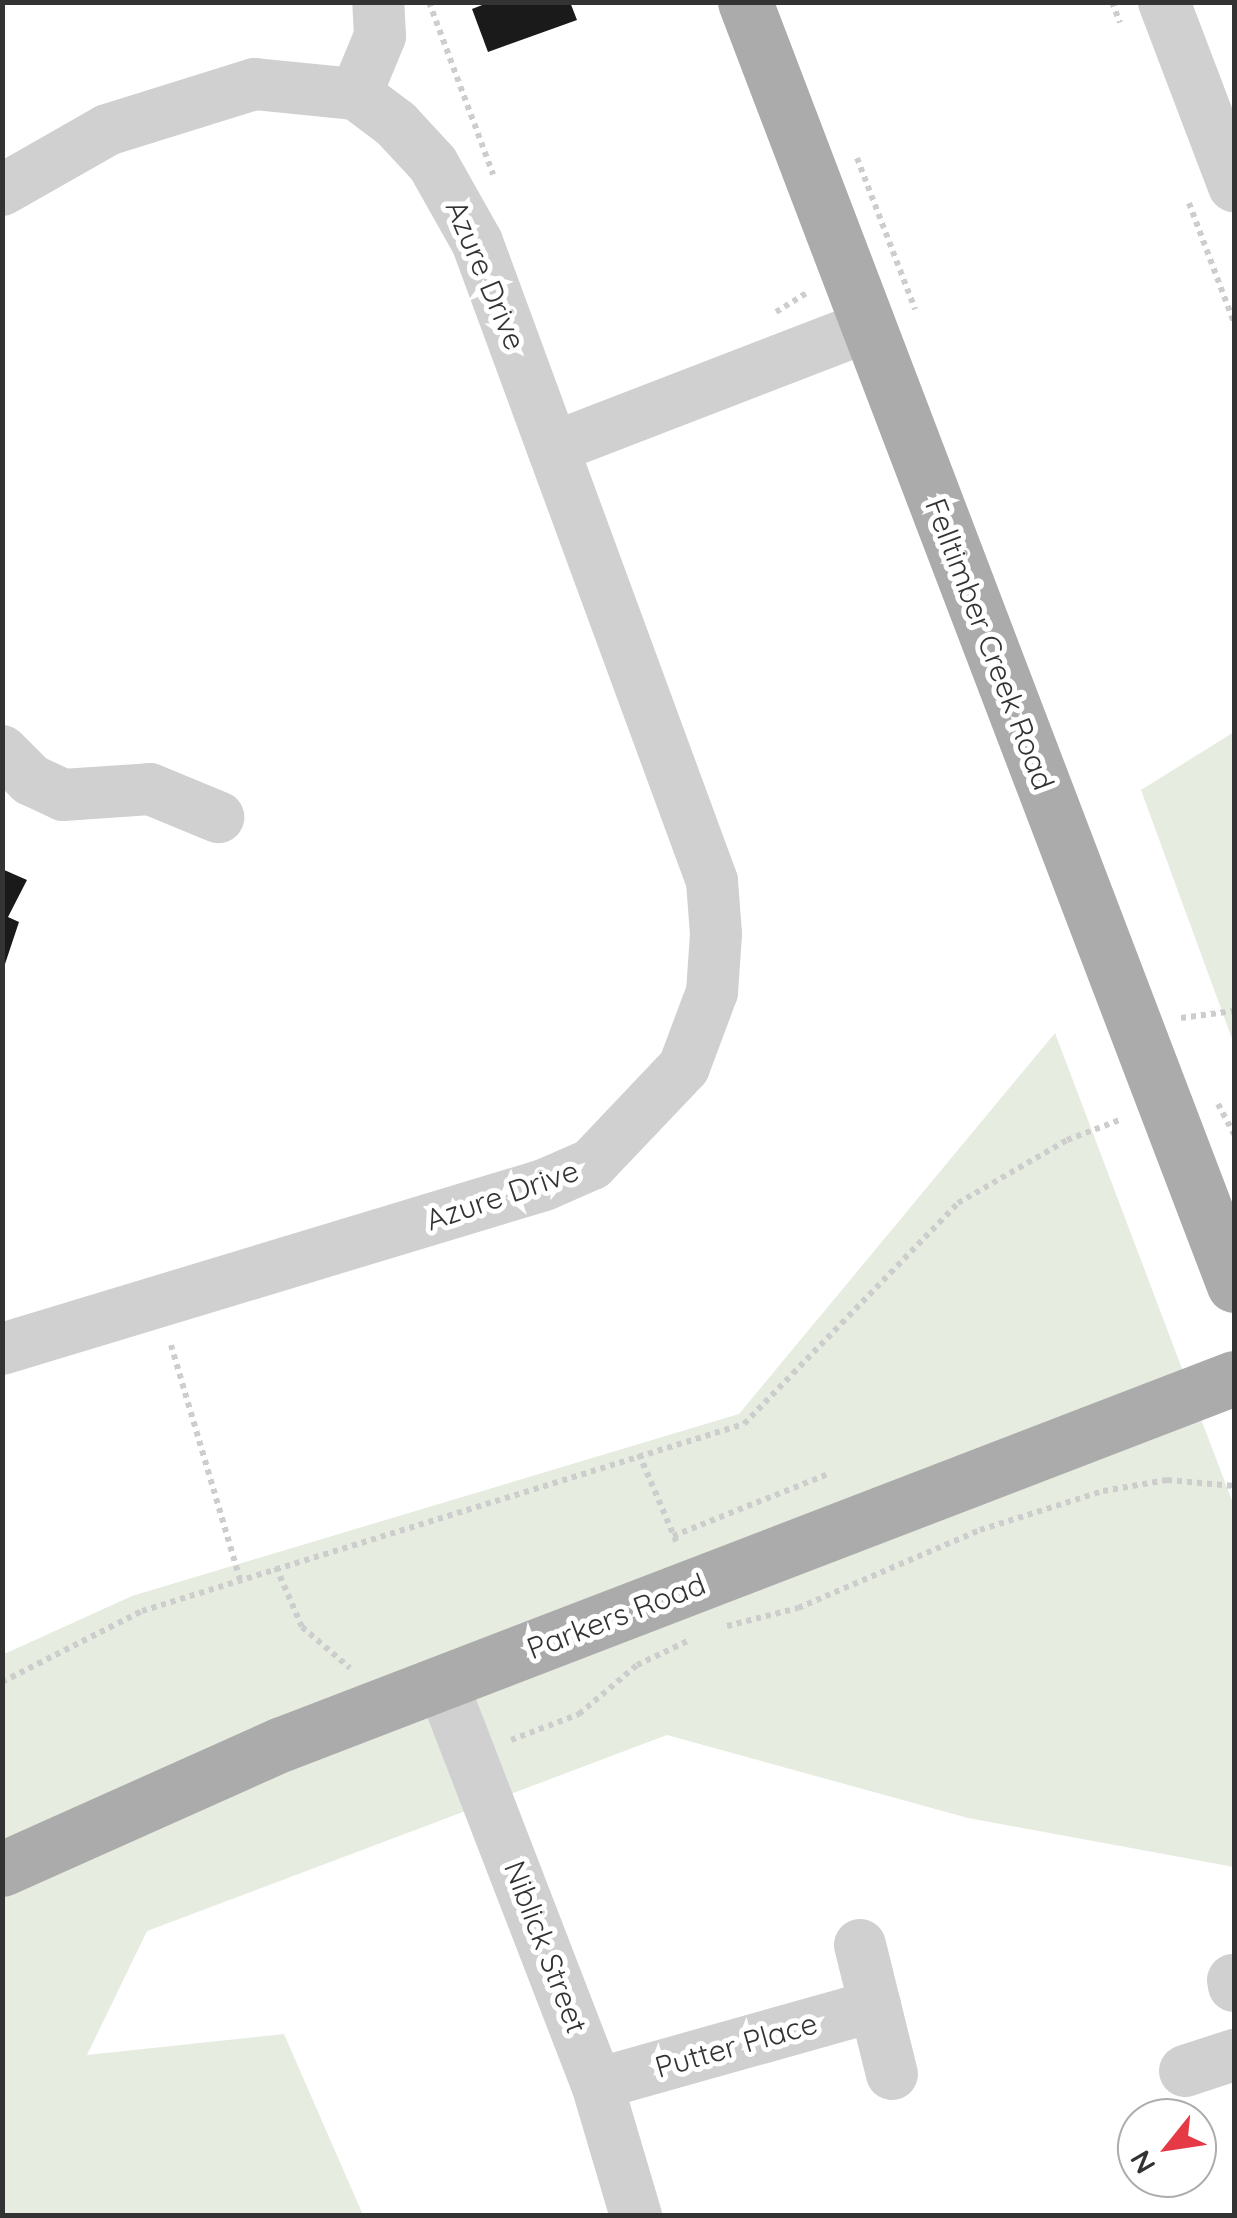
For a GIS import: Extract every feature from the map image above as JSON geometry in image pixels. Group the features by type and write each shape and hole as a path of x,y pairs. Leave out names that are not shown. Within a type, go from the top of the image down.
{"main road":[{"name":"Felltimber Creek Road","path":"745,2 1234,1285"},
{"name":"Parkers Road","path":"2,1869 162,1793 1234,1378"}],"street":[{"path":"2,190 107,130 179,103 255,84 356,94 380,36 378,2"},
{"path":"1164,2 1234,186"},
{"name":"Azure Drive","path":"2,1350 544,1185 592,1164 684,1068 702,1028 716,934 712,880 555,448 455,198 396,124 356,94"},
{"path":"555,448 860,303"},
{"path":"2,750 31,780 63,795 150,789 218,817"},
{"name":"Niblick Street","path":"442,1683 597,2084 636,2216"},
{"path":"860,1944 892,2074"},
{"name":"Putter Place","path":"597,2084 875,2006"},
{"path":"1185,2071 1234,2054"}],"path":[{"path":"429,2 499,189"},
{"path":"768,320 798,293 860,303"},
{"path":"1178,1019 1234,1011"},
{"path":"2,1682 142,1611 744,1424 958,1203 1067,1140 1164,1100"},
{"path":"170,1299 171,1350 240,1578"},
{"path":"673,1536 828,1474"},
{"path":"716,1629 798,1608 980,1530 1103,1491 1167,1480 1234,1486"}],"shaded area":[{"path":"1234,732 1234,1044 1141,790"},
{"path":"1055,1033 1234,1506 1234,1867 968,1818 667,1735 147,1931 87,2055 284,2034 363,2215 3,2215 2,1655 132,1596 739,1414"}],"building":[{"path":"490,2 570,2 577,20 488,52 472,9"},
{"path":"2,869 27,880 8,917 19,922 3,970"}]}
